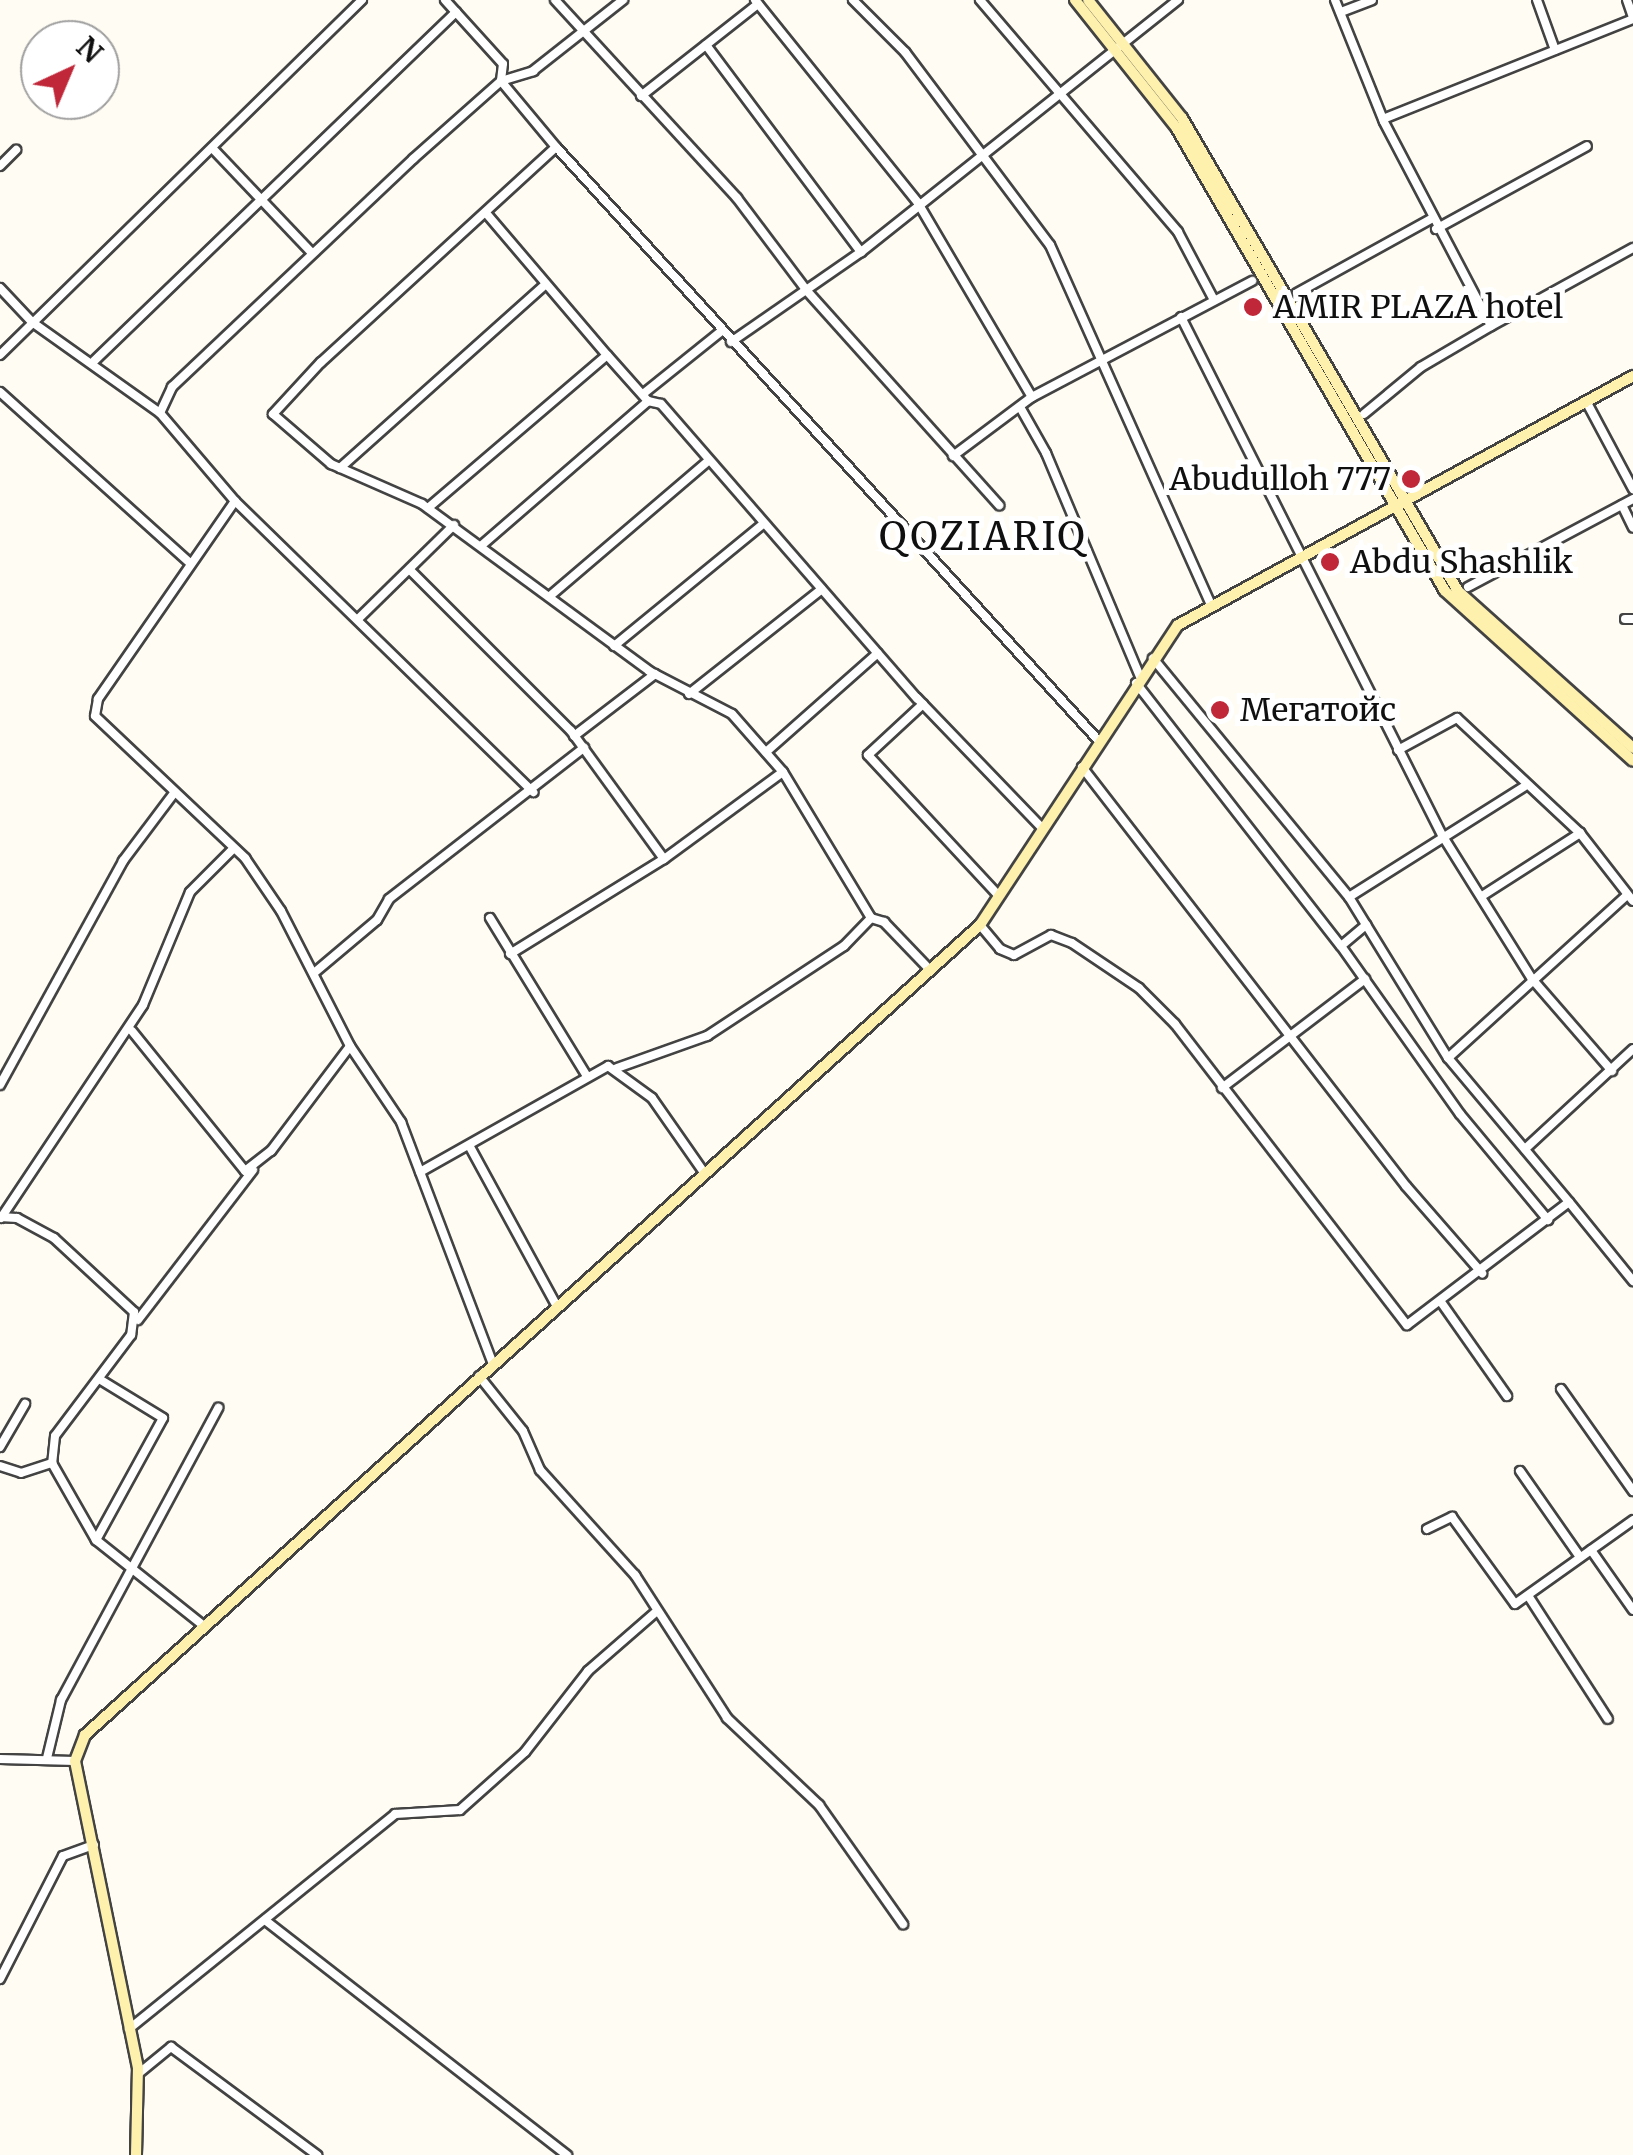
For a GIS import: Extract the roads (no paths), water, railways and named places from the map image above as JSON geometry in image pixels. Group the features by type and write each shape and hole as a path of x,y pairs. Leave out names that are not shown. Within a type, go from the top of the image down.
{"main road":[{"path":"1075,0 1121,49"},
{"path":"1088,0 1176,126 1397,501 1444,591 1475,624 1633,761"},
{"path":"140,2153 138,2074 75,1762 84,1736 492,1361 980,924 1098,740 1178,625 1210,602 1633,376"},
{"path":"1397,501 1458,592 1483,620 1633,748"}],"street":[{"path":"0,355 362,0"},
{"path":"445,0 503,64 501,81 556,147 1098,740"},
{"path":"555,0 738,198 807,291 998,505"},
{"path":"160,413 172,387 501,81 533,71 624,0"},
{"path":"853,0 905,52 1050,245 1210,602"},
{"path":"980,0 1178,232 1214,300"},
{"path":"731,342 861,252 1178,0"},
{"path":"1335,0 1383,119 1434,224 1491,326"},
{"path":"1341,12 1372,0"},
{"path":"1537,0 1555,50"},
{"path":"1383,119 1633,18 1627,0"},
{"path":"641,96 757,2 918,203 1032,397"},
{"path":"94,361 456,12"},
{"path":"706,45 861,252"},
{"path":"1297,293 1587,146"},
{"path":"556,147 274,410 276,420 340,468 428,508 655,674 732,714 784,772 871,918 884,922 929,969"},
{"path":"214,148 312,254"},
{"path":"0,166 16,150"},
{"path":"486,213 606,355 646,397 661,404 923,704 1041,827"},
{"path":"1364,414 1421,367 1633,248"},
{"path":"953,456 1032,397 1252,280"},
{"path":"340,468 545,285"},
{"path":"0,288 32,322 94,361 160,413 235,501 359,618 532,792"},
{"path":"1181,317 1445,840 1532,978 1612,1071"},
{"path":"482,545 723,330"},
{"path":"428,508 606,355"},
{"path":"0,392 188,561"},
{"path":"1586,402 1633,489"},
{"path":"1020,407 1046,452 1138,680 1342,946 1460,1114 1548,1220"},
{"path":"550,596 708,462"},
{"path":"1468,586 1633,499"},
{"path":"235,501 188,561 94,707 100,724 234,848 267,888 350,1046 401,1122 492,1361"},
{"path":"1622,505 1633,528"},
{"path":"614,646 763,524"},
{"path":"359,618 454,525"},
{"path":"410,570 574,736 664,859"},
{"path":"689,694 822,589"},
{"path":"766,752 878,653"},
{"path":"1153,658 1350,897 1448,1058 1633,1281"},
{"path":"574,736 655,674"},
{"path":"923,704 868,756 998,895"},
{"path":"1398,750 1456,718 1524,787 1580,833 1630,898 1532,978 1448,1058"},
{"path":"314,973 377,920 389,899 584,748"},
{"path":"1082,766 1294,1035 1406,1186 1482,1273"},
{"path":"510,954 664,859 784,772"},
{"path":"1350,897 1524,787"},
{"path":"0,1085 124,861 174,792"},
{"path":"1482,896 1580,833"},
{"path":"1,1217 144,1006 190,892 234,848"},
{"path":"490,918 587,1076"},
{"path":"420,1172 470,1147 587,1076 707,1036 844,946 871,918"},
{"path":"980,924 1014,955 1052,935 1126,979 1176,1024 1407,1325 1482,1273 1570,1202"},
{"path":"1342,946 1366,925"},
{"path":"1222,1088 1365,980"},
{"path":"132,1031 225,1153 252,1170"},
{"path":"203,1625 96,1540 52,1463 55,1436 138,1320 350,1046"},
{"path":"1525,1149 1633,1049"},
{"path":"617,1068 652,1098 704,1171"},
{"path":"470,1147 556,1305"},
{"path":"1,1217 17,1218 54,1238 138,1320"},
{"path":"1441,1302 1506,1396"},
{"path":"479,1376 523,1431 540,1470 635,1575 727,1718 820,1805 902,1924"},
{"path":"96,1540 163,1418 99,1379"},
{"path":"1561,1390 1633,1491"},
{"path":"0,1447 25,1404"},
{"path":"47,1758 61,1700 218,1408"},
{"path":"0,1466 20,1473 52,1463"},
{"path":"1520,1471 1580,1558"},
{"path":"1428,1529 1452,1517 1509,1601 1529,1597 1633,1520"},
{"path":"1591,1550 1633,1610"},
{"path":"1529,1597 1608,1719"},
{"path":"129,2029 395,1814 460,1810 526,1752 588,1671 657,1611"},
{"path":"0,1758 75,1762"},
{"path":"0,1979 63,1856 94,1845"},
{"path":"266,1920 567,2155"},
{"path":"138,2074 171,2047 316,2155"}],"place":[{"name":"AMIR PLAZA hotel","path":"1253,307"},
{"name":"Abudulloh 777","path":"1411,479"},
{"name":"Abdu Shashlik","path":"1330,562"},
{"name":"Мегатойс","path":"1220,710"}],"district":[{"name":"QOZIARIQ","path":"983,537"}]}
